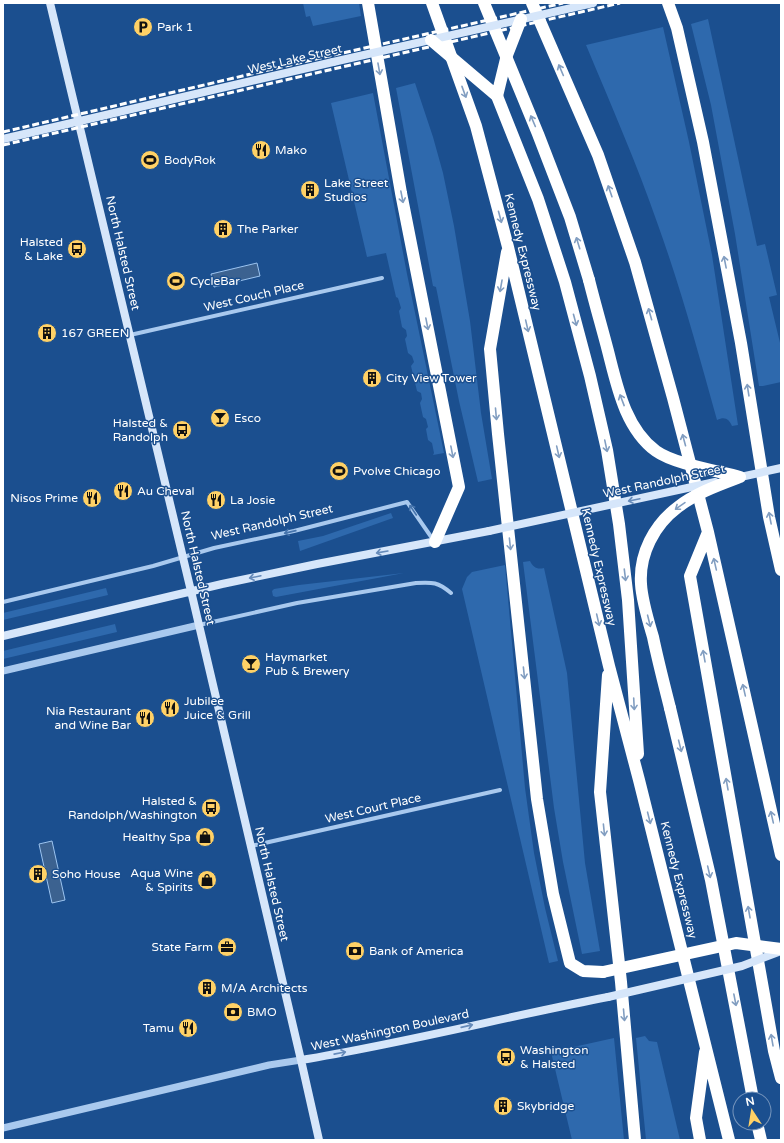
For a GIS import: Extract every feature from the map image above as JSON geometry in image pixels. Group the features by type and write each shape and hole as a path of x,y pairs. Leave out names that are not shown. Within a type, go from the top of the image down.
{"highway":[{"path":"368,3 402,193 459,487 434,542"},
{"name":"Kennedy Expressway","path":"432,3 476,126 508,247 609,666 706,1044 729,1140"},
{"path":"484,3 538,134 570,217 589,280 620,395 628,416 641,438 657,452 680,462 740,477"},
{"path":"532,3 598,155 635,262 708,532 781,855"},
{"path":"668,3 677,28 703,142 741,342 770,517 781,570"},
{"path":"497,96 507,55 521,19"},
{"path":"431,40 497,96 538,199 565,282 590,376 607,450 618,516 628,600 639,780"},
{"path":"508,247 490,349 537,799 553,894 570,963 582,971 603,972 736,943 781,950"},
{"path":"740,477 702,494 678,507 659,525 645,553 641,569 641,585 644,603 711,880 752,1091"},
{"path":"708,532 690,576 774,1051 781,1078"},
{"path":"609,666 600,792 621,982 635,1140"},
{"path":"700,1140 696,1118 706,1044"}],"main road":[{"name":"North Halsted Street","path":"50,3 80,121 319,1140"},
{"name":"West Lake Street","path":"3,139 593,3"},
{"name":"West Randolph Street","path":"3,636 191,591 317,564 489,531 781,468"},
{"name":"West Washington Boulevard","path":"301,1060 339,1054 742,966 781,950"}],"street":[{"name":"West Couch Place","path":"130,335 382,278"},
{"name":"West Randolph Street","path":"3,602 153,566 214,548 294,531 407,502 434,542"},
{"path":"3,671 297,603 416,583 432,582 443,586 451,593"},
{"name":"West Court Place","path":"251,846 500,790"},
{"name":"West Washington Boulevard","path":"3,1128 269,1065 301,1060"}],"shaded area":[{"path":"303,3 359,3 361,16 313,26 310,16 306,17"},
{"path":"708,19 757,246 765,244 777,295 769,297 781,347 781,382 763,386 759,386 735,234 711,105 691,24"},
{"path":"663,27 689,142 712,255 738,425 732,426 728,420 724,418 717,420 682,298 650,202 633,157 586,45"},
{"path":"415,83 443,173 454,226 470,321 481,413 492,479 478,482 459,401 436,287 433,286 396,88"},
{"path":"373,93 407,274 444,453 433,455 432,443 428,440 426,429 428,427 426,419 423,417 420,403 422,399 421,393 417,391 411,366 414,362 412,356 408,353 405,339 407,336 406,330 402,327 399,311 401,308 398,298 396,297 386,253 367,257 331,103"},
{"path":"257,263 260,276 214,287 211,274"},
{"path":"391,513 393,518 300,551 298,541 323,536"},
{"path":"530,561 536,568 544,568 567,673 585,863 600,951 582,954 563,862 554,808 523,562"},
{"path":"505,565 525,788 534,853 558,961 549,963 462,589 467,577 472,572"},
{"path":"404,573 276,597 273,596 272,591 274,589 299,585"},
{"path":"106,588 108,595 3,620 3,613"},
{"path":"115,624 117,632 3,659 3,651"},
{"path":"52,841 65,900 52,903 39,844"},
{"path":"645,1036 649,1041 657,1042 680,1140 646,1140 636,1038"},
{"path":"614,1038 624,1140 572,1140 551,1052"}],"railway":[{"path":"3,132 563,3"},
{"path":"3,145 620,3"}],"place":[{"name":"Park 1","path":"143,27"},
{"name":"Mako","path":"261,150"},
{"name":"BodyRok","path":"150,160"},
{"name":"Lake Street Studios","path":"310,190"},
{"name":"The Parker","path":"223,229"},
{"name":"Halsted & Lake","path":"77,249"},
{"name":"CycleBar","path":"176,281"},
{"name":"167 GREEN","path":"47,333"},
{"name":"City View Tower","path":"372,378"},
{"name":"Esco","path":"220,418"},
{"name":"Halsted & Randolph","path":"182,430"},
{"name":"Pvolve Chicago","path":"339,471"},
{"name":"Au Cheval","path":"123,491"},
{"name":"Nisos Prime","path":"92,498"},
{"name":"La Josie","path":"216,500"},
{"name":"Haymarket Pub & Brewery","path":"251,664"},
{"name":"Jubilee Juice & Grill","path":"170,708"},
{"name":"Nia Restaurant and Wine Bar","path":"145,718"},
{"name":"Halsted & Randolph/Washington","path":"211,808"},
{"name":"Healthy Spa","path":"205,837"},
{"name":"Soho House","path":"38,874"},
{"name":"Aqua Wine & Spirits","path":"207,880"},
{"name":"State Farm","path":"227,947"},
{"name":"Bank of America","path":"355,951"},
{"name":"M/A Architects","path":"207,988"},
{"name":"BMO","path":"233,1012"},
{"name":"Tamu","path":"188,1028"},
{"name":"Washington & Halsted","path":"506,1057"},
{"name":"Skybridge","path":"503,1106"}]}
